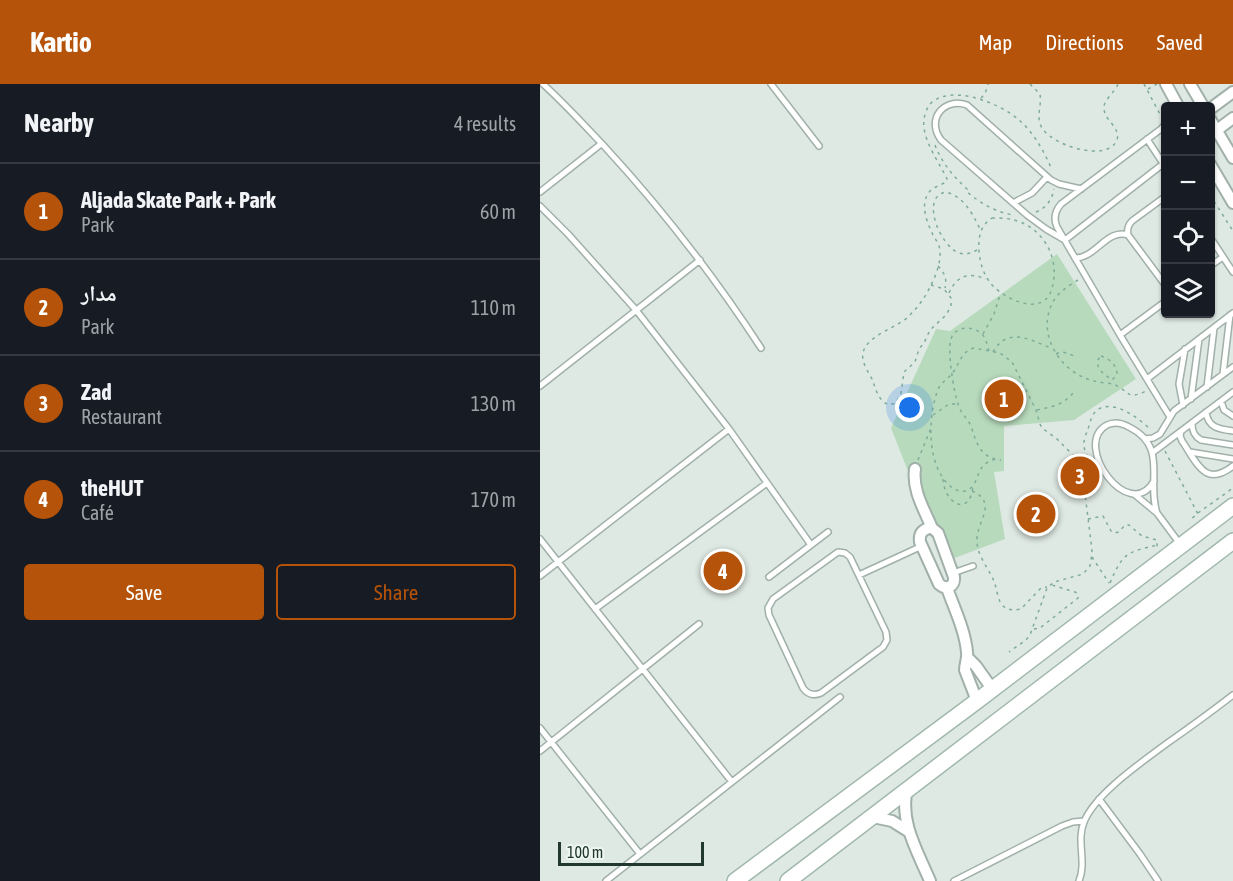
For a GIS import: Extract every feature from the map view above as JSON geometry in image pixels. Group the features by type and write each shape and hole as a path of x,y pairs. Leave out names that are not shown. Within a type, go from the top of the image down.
{"street":[{"path":"1166,84 1175,102"},
{"path":"1190,84 1201,102"},
{"path":"1215,105 1233,92"},
{"path":"1217,130 1233,118"},
{"path":"1215,127 1233,158"},
{"path":"1215,172 1233,203"},
{"path":"915,469 916,491 932,528 938,532 953,573 954,582 947,588"},
{"path":"735,881 993,690 1233,506"},
{"path":"932,528 925,529 920,534 920,542 939,584 947,588 964,635 968,658 965,670 978,701"},
{"path":"788,881 1233,541"},
{"path":"968,658 993,690"},
{"path":"907,789 904,815 930,881"},
{"path":"873,816 892,821 909,831"}],"lane":[{"path":"543,84 572,111 652,200 700,260 760,348"},
{"path":"771,84 819,146"},
{"path":"1065,240 1027,215 938,136 935,127 936,117 945,106 958,102 971,107 1047,177 1054,182 1081,189"},
{"path":"1161,128 1061,204 1055,212 1055,222 1170,417"},
{"path":"1147,140 1161,161"},
{"path":"540,192 601,144"},
{"path":"1065,240 1161,168"},
{"path":"1013,203 1032,193 1047,177"},
{"path":"1161,200 1130,223 1127,229 1128,235 1161,279"},
{"path":"540,206 636,310 729,429 811,545"},
{"path":"1076,258 1087,256 1114,235 1121,233 1128,235"},
{"path":"1215,244 1233,272"},
{"path":"1213,264 1223,256"},
{"path":"540,386 700,260"},
{"path":"1120,335 1161,305"},
{"path":"1147,379 1232,314"},
{"path":"1223,375 1232,314"},
{"path":"1207,387 1214,328"},
{"path":"1191,399 1199,339"},
{"path":"1183,405 1179,384 1185,349"},
{"path":"1145,439 1157,436 1170,417 1183,405 1233,367"},
{"path":"1152,453 1233,392"},
{"path":"1221,401 1224,410 1233,416"},
{"path":"1206,412 1213,426 1233,431"},
{"path":"1157,513 1154,501 1155,464 1145,439 1131,428 1117,423 1104,427 1096,446 1098,460 1105,473 1120,488 1134,494 1157,513 1181,546"},
{"path":"1192,423 1195,435 1201,440 1233,445"},
{"path":"540,576 729,429"},
{"path":"1181,431 1181,439 1201,468 1212,475 1218,475 1233,466"},
{"path":"1190,452 1233,459"},
{"path":"1134,494 1148,489 1154,481"},
{"path":"595,609 767,483"},
{"path":"769,577 828,532"},
{"path":"540,539 732,782"},
{"path":"859,575 922,546"},
{"path":"838,552 848,554 859,575 886,632 885,644 821,693 809,694 803,688 769,615 769,605 773,599 838,552"},
{"path":"953,573 973,566"},
{"path":"540,751 699,624"},
{"path":"1079,881 1083,869 1081,833 1084,821 1100,799 1128,772 1233,695"},
{"path":"606,881 840,697"},
{"path":"540,728 640,854"},
{"path":"1100,799 1158,881"},
{"path":"954,881 1062,826 1084,821"}],"path":[{"path":"981,98 988,84"},
{"path":"1030,84 1040,94 1039,121 1044,131 1077,148 1099,151 1112,146 1118,136 1104,109 1105,103 1118,84"},
{"path":"1144,84 1161,120"},
{"path":"1147,90 1158,84"},
{"path":"931,285 944,289 948,293 951,302 949,311 930,330 919,349 915,362 904,372 896,403 885,404 865,364 863,352 867,344 901,322 918,306 931,285 940,257 940,249 926,216 925,203 929,192 946,182 947,179 926,137 924,117 932,102 947,93 965,94 981,98 1009,112 1030,131 1047,157 1054,182 1053,193 1049,202 1042,209 1027,215 1001,212 978,201 966,191 967,189 949,171 934,145"},
{"path":"978,250 972,253 959,253 942,237 933,213 938,195 946,192 958,197 970,211 981,231"},
{"path":"1215,203 1233,231"},
{"path":"992,218 1016,220 1028,225 1046,242 1051,254 1054,278 1048,297 1033,304 1024,303 1000,293 988,280 978,250 981,231 985,223 992,218"},
{"path":"938,266 946,276 944,289"},
{"path":"948,293 958,280 965,276 973,275 988,280"},
{"path":"1086,275 1066,288 1049,312 1047,327 1052,348 1068,367 1081,376 1113,384 1133,396 1152,387"},
{"path":"983,335 994,314 1000,293"},
{"path":"1048,297 1054,302"},
{"path":"989,351 983,335 974,329 958,331 950,340 958,404 981,449 987,455 1001,460"},
{"path":"993,352 1001,341 1012,337 1024,338 1052,348"},
{"path":"973,487 965,491 956,490 943,479 934,460 931,427 939,387 953,374 963,355 970,349 979,348 1004,356 1015,366 1036,410 1042,429 1064,445 1076,461 1084,487 1092,556 1090,566 1083,574 1051,584 1047,588 1033,629 1026,640 1009,652"},
{"path":"1056,354 1061,352 1076,357"},
{"path":"1112,380 1118,375 1116,368 1107,358 1099,357 1098,368 1112,380 1113,384"},
{"path":"1036,410 1058,405 1073,393"},
{"path":"932,416 949,404 958,404"},
{"path":"1080,470 1089,461 1084,444 1091,420 1100,409 1110,407 1132,414 1157,436"},
{"path":"915,469 931,427"},
{"path":"1162,445 1198,514"},
{"path":"943,479 946,495 961,505 968,502 983,466 995,459"},
{"path":"1192,518 1233,488"},
{"path":"972,491 980,495 985,506 978,528 977,547 994,580 1001,603 1008,609 1021,609 1041,588 1047,588"},
{"path":"1088,519 1103,516 1111,531 1115,533 1128,525 1142,536 1157,540 1158,545 1155,550"},
{"path":"1109,584 1125,556 1133,551 1158,545"},
{"path":"1092,556 1109,584"},
{"path":"1109,584 1119,577"},
{"path":"1033,629 1040,628 1078,598 1077,593 1051,584"}],"green space":[{"path":"1057,254 1136,379 1074,420 1004,426 1004,471 994,472 1005,539 944,562 891,428 936,329 950,331"}],"place":[{"name":"Aljada Skate Park + Park","path":"1004,399"},
{"name":"Zad","path":"1080,476"},
{"name":"مدار","path":"1036,514"},
{"name":"theHUT","path":"723,571"}]}
